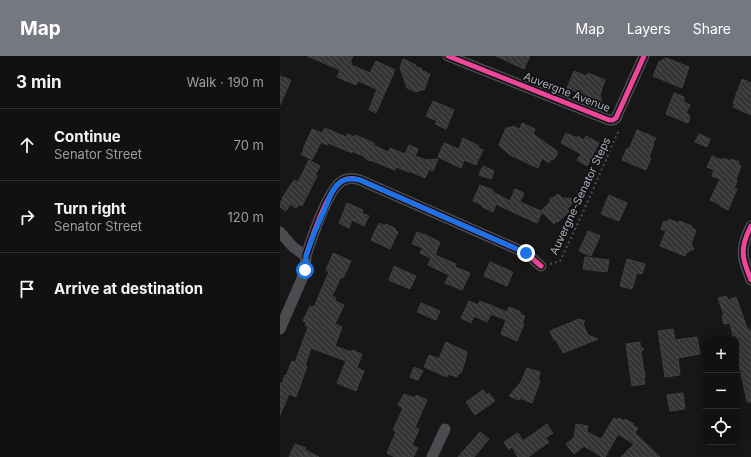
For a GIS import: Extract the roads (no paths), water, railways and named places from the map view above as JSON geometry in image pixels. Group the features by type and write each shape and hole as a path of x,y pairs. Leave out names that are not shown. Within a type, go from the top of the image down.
{"street":[{"name":"Auvergne Avenue","path":"448,56 609,120 616,118 644,56"},
{"path":"280,329 303,276 306,256 313,236 334,188 341,181 346,179 353,178 360,180 526,253 541,266"},
{"path":"751,226 743,245 743,250 744,260 751,280"},
{"path":"280,232 293,247 306,256"},
{"path":"432,457 445,429"}]}
